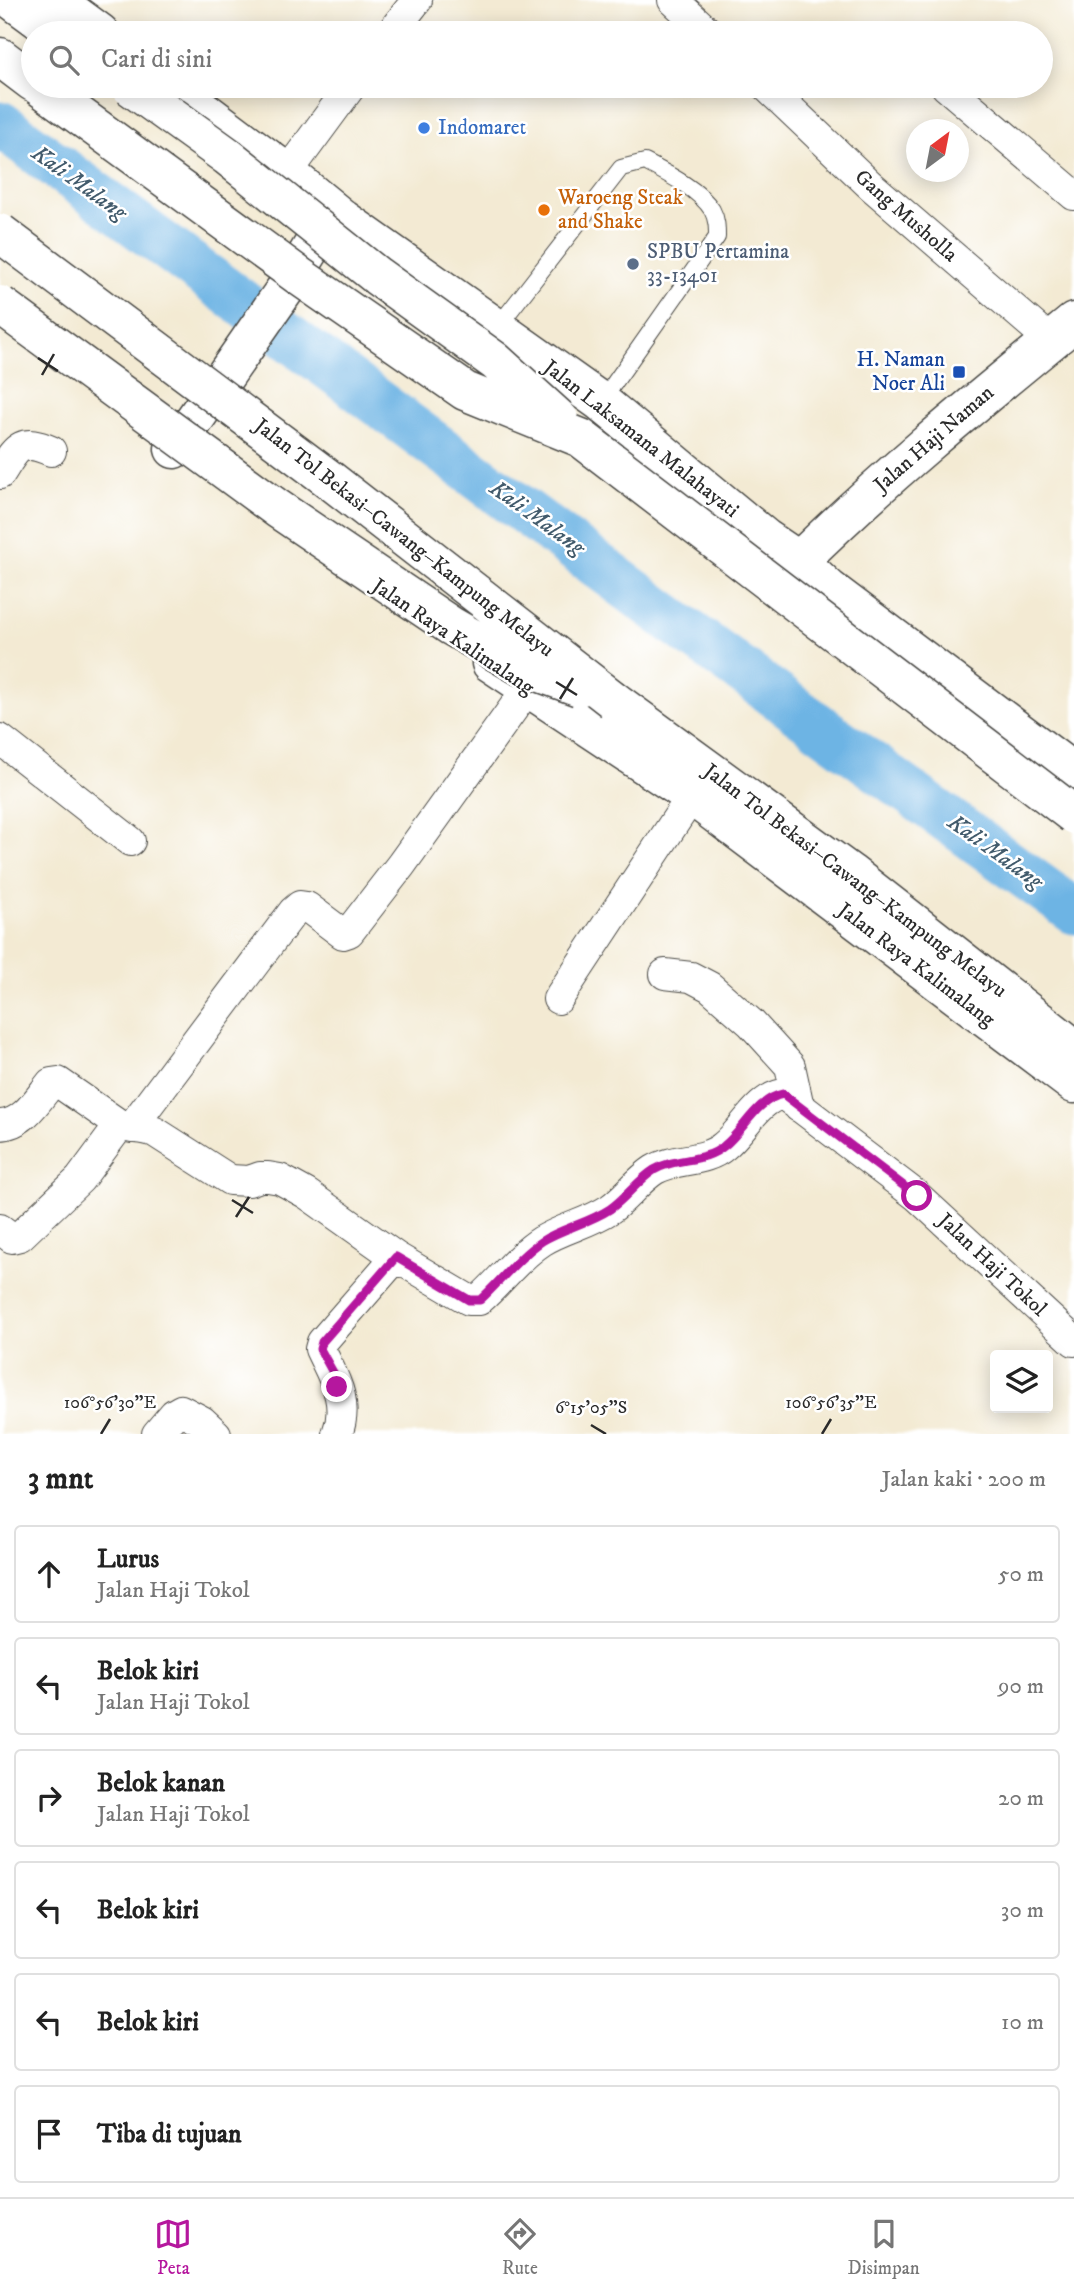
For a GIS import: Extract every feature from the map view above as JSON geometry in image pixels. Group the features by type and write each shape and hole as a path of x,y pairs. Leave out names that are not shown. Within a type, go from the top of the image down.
{"main road":[{"path":"12,0 41,21"},
{"path":"55,0 84,21"},
{"path":"0,57 21,73"},
{"path":"55,98 299,276 465,391 581,438"},
{"path":"147,98 227,156 377,276 495,361 581,438 1074,815"},
{"name":"Jalan Laksamana Malahayati","path":"186,98 287,173 329,220 496,329 601,402 765,538 799,561 829,589 1074,773"},
{"path":"174,449 293,278 329,220"},
{"name":"Jalan Tol Bekasi–Cawang–Kampung Melayu","path":"0,233 330,480 614,700 850,873 1074,1048"},
{"path":"0,305 278,509 451,626 519,665 614,700"},
{"name":"Jalan Raya Kalimalang","path":"0,317 174,449 692,796 1074,1084"},
{"name":"Jalan Haji Naman","path":"799,561 962,414 1062,332"}],"street":[{"path":"400,21 417,0"},
{"path":"673,0 696,21"},
{"path":"287,173 342,98"},
{"name":"Gang Musholla","path":"779,98 869,184 1062,332"},
{"path":"960,98 1074,195"},
{"path":"0,474 22,445 35,443 51,451"},
{"path":"0,1229 12,1238 20,1236 80,1179 126,1126 300,906 307,907 342,934 349,932 401,865 528,688"},
{"path":"0,738 130,841"},
{"path":"558,999 692,796"},
{"path":"665,974 691,977 710,987 751,1023 790,1066 799,1107"},
{"path":"0,1125 14,1123 53,1081 58,1082 126,1126 144,1127 155,1132 230,1180 249,1181 260,1177 279,1179 307,1194 396,1257 322,1342 320,1349 336,1378 343,1412 337,1434"},
{"name":"Jalan Haji Tokol","path":"396,1257 469,1300 480,1300 525,1253 545,1239 607,1211 653,1171 665,1164 707,1156 723,1148 771,1096 783,1094 917,1196 1074,1341"},
{"path":"157,1434 174,1413 181,1410 202,1420 216,1434"}],"lane":[{"path":"496,329 621,168 645,162 678,179 712,209 717,222 717,237 601,402"}],"waterway":[{"name":"Kali Malang","path":"0,124 680,626 1074,911"}],"place":[{"name":"Indomaret","path":"424,128"},
{"name":"Waroeng Steak and Shake","path":"544,210"},
{"name":"SPBU Pertamina 33-13401","path":"633,264"},
{"name":"H. Naman Noer Ali","path":"959,372"}],"route":[{"path":"337,1387 336,1378 320,1349 322,1342 396,1257 469,1300 480,1300 525,1253 545,1239 607,1211 653,1171 665,1164 707,1156 723,1148 771,1096 783,1094 917,1196"}]}
